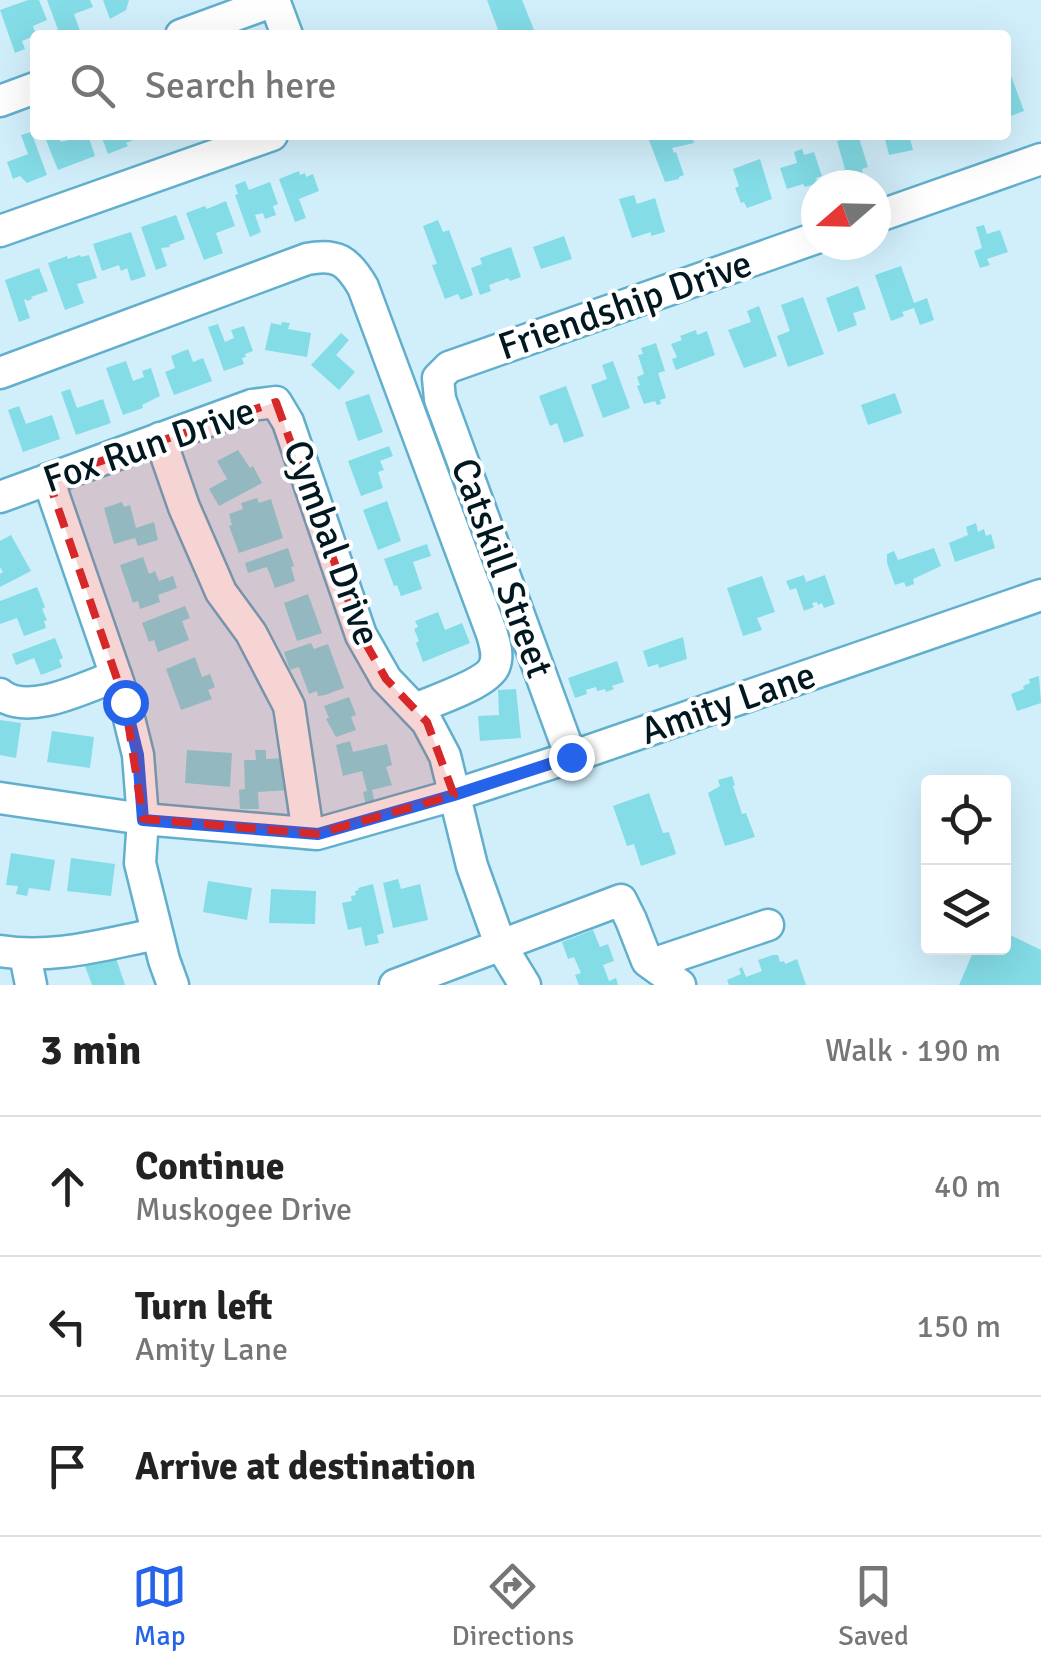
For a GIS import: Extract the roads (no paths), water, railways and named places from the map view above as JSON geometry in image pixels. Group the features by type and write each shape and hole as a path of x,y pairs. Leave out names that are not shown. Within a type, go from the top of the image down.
{"street":[{"path":"194,30 274,0 285,30"},
{"path":"0,101 30,90"},
{"path":"0,231 258,140"},
{"path":"891,212 1041,159"},
{"name":"Friendship Drive","path":"438,378 449,367 801,243"},
{"path":"0,373 307,260 324,256 353,269 363,287 497,652 486,677 415,709"},
{"name":"Catskill Street","path":"438,378 440,399 571,757"},
{"name":"Fox Run Drive","path":"0,497 252,405 276,402 288,422"},
{"name":"Cymbal Drive","path":"288,422 361,635 386,679 427,722 445,756 472,866 500,944 525,985"},
{"path":"160,438 184,507 221,592 250,633 290,706 308,833"},
{"path":"48,479 116,676 138,755 143,820 140,863 173,985"},
{"name":"Amity Lane","path":"0,798 143,820 318,834 571,757 1041,595"},
{"path":"0,694 8,700 38,703 116,676"},
{"path":"395,985 621,900 647,961 680,985"},
{"path":"652,964 768,925"},
{"path":"19,964 157,934"}]}
